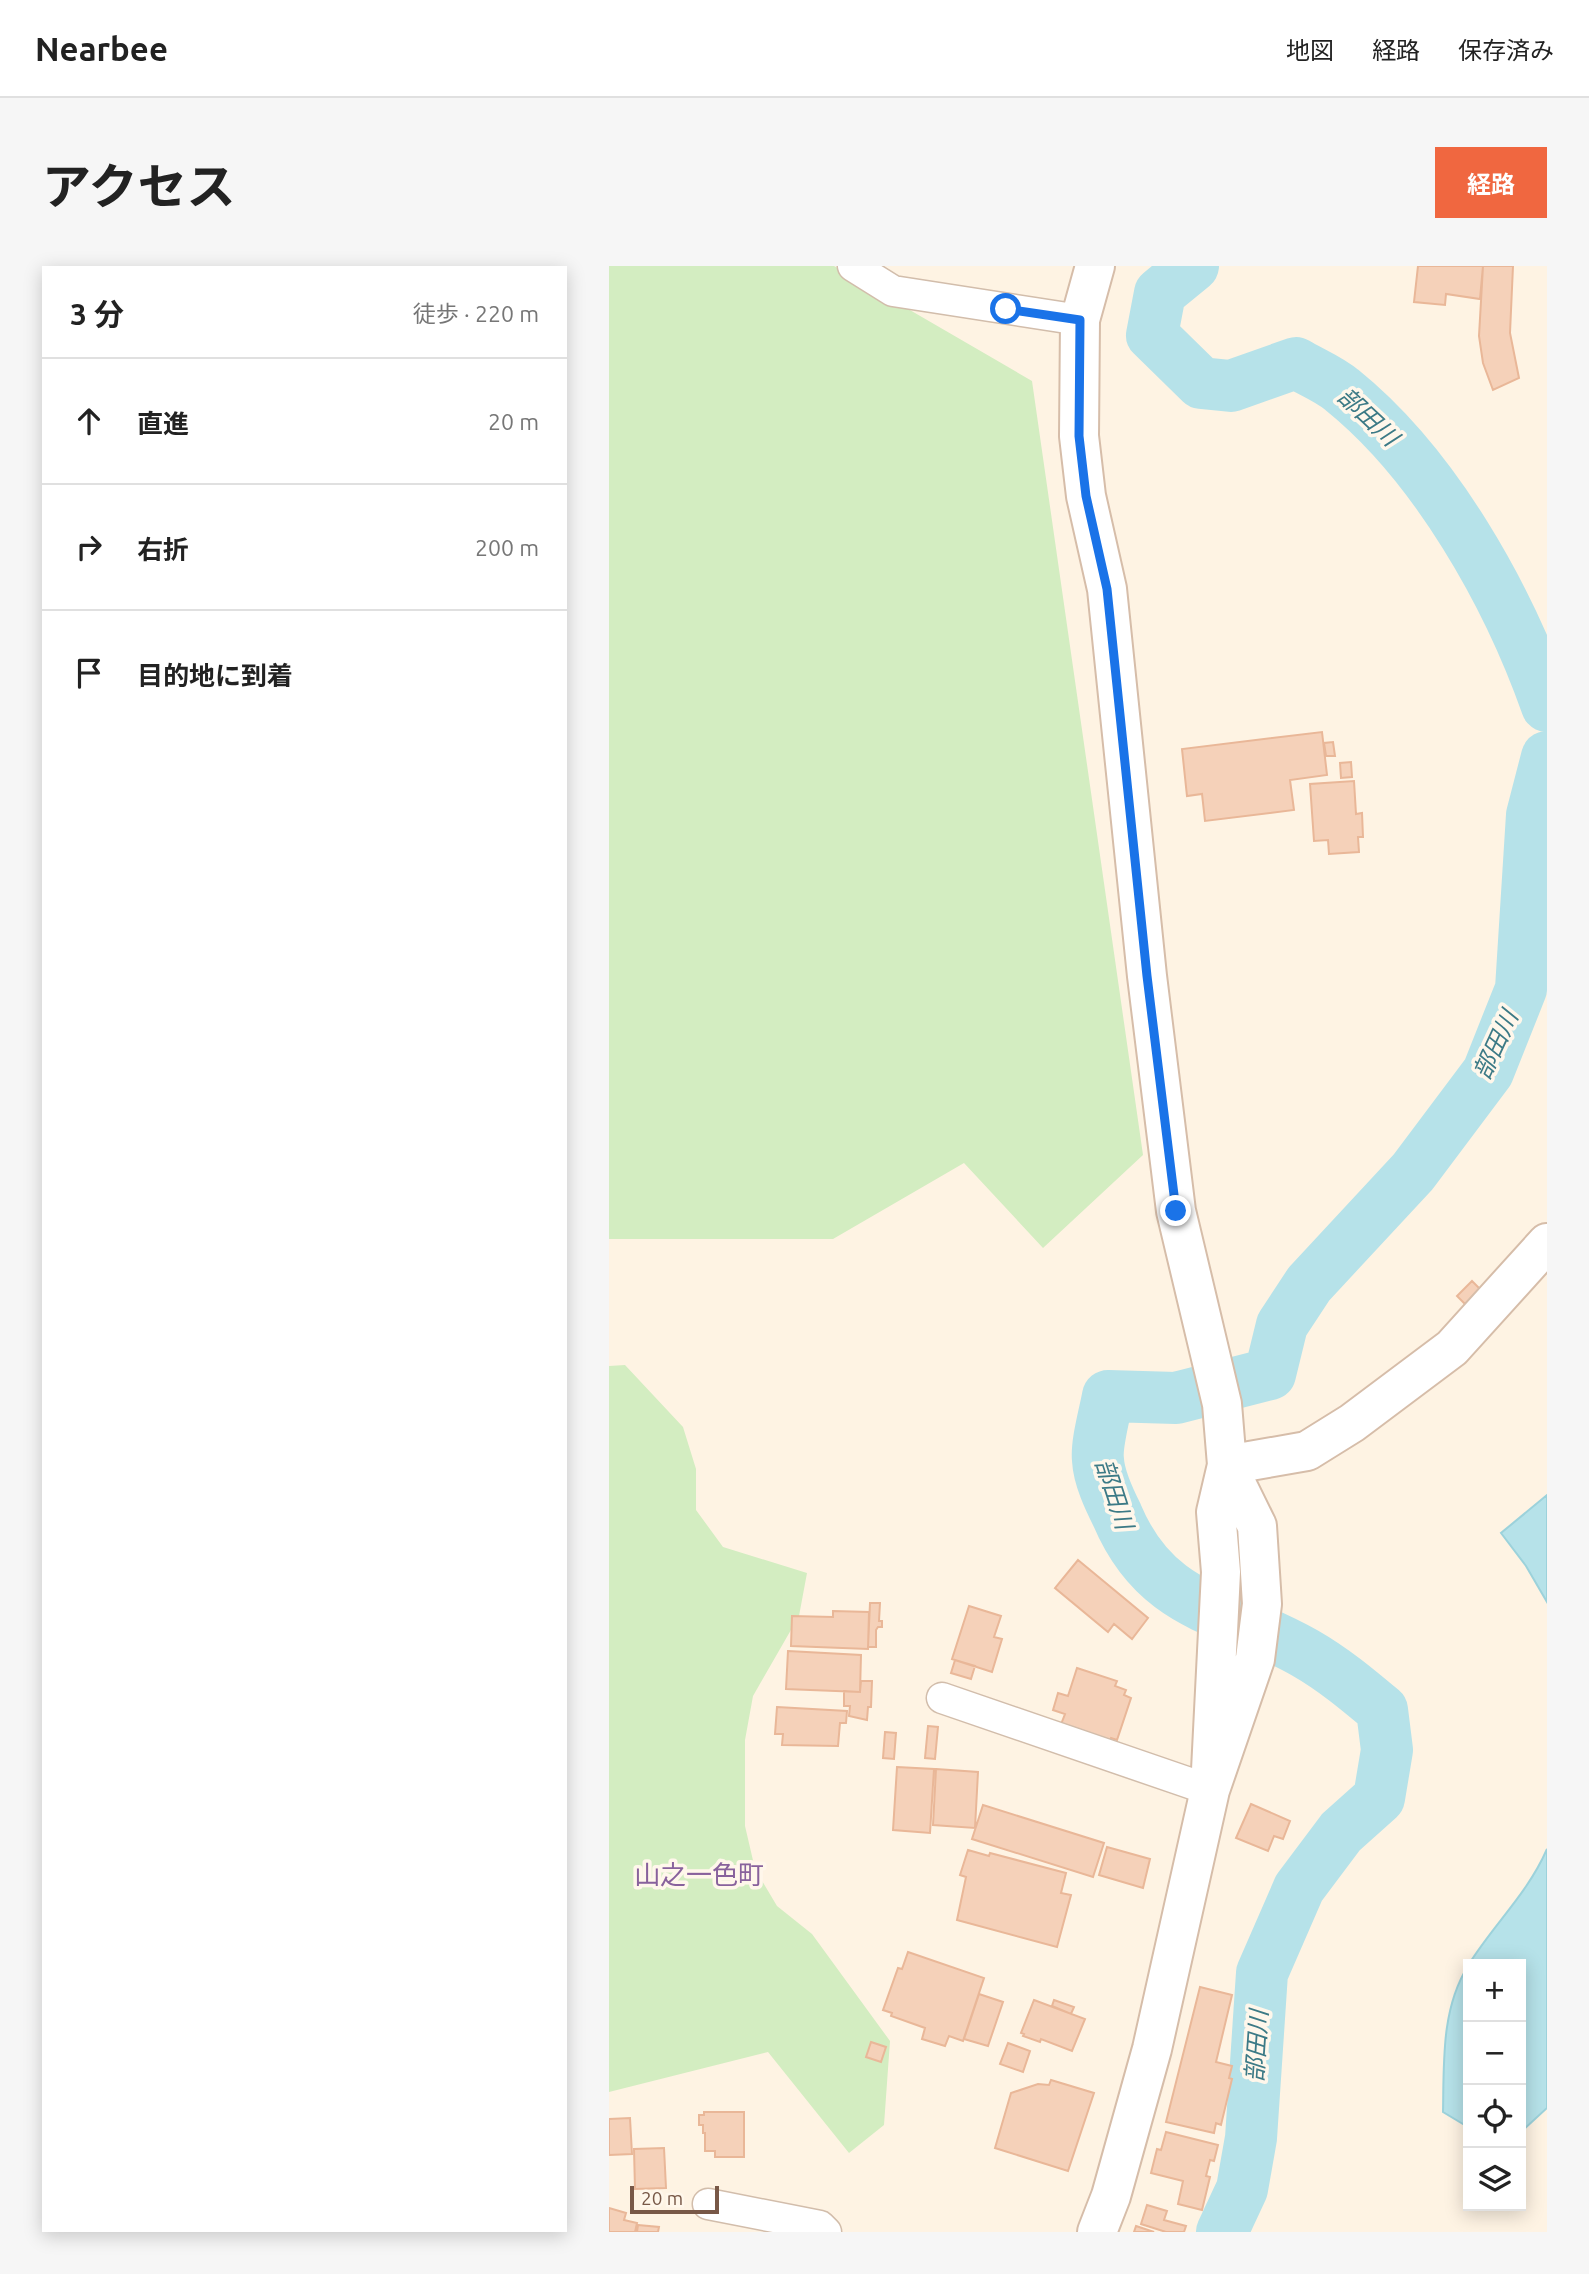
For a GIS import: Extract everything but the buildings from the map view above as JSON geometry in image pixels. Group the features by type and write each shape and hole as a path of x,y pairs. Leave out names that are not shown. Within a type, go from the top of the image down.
{"street":[{"path":"853,266 893,291 1080,320"},
{"path":"1095,266 1080,320 1079,436 1086,496 1107,589 1147,976 1176,1211 1222,1404 1227,1465 1216,1512 1220,1572 1210,1790"},
{"path":"1227,1465 1307,1451 1361,1416 1452,1348 1547,1243"},
{"path":"1097,2232 1111,2196 1151,2049 1210,1790 1255,1659 1262,1604 1257,1526 1227,1465"},
{"path":"942,1698 1210,1790"},
{"path":"708,2204 820,2226 826,2232"}],"green space":[{"path":"609,266 834,266 1032,381 1143,1155 1043,1248 964,1163 833,1239 609,1239"},
{"path":"625,1365 683,1427 696,1469 696,1510 723,1547 807,1573 799,1616 753,1696 745,1740 745,1826 755,1869 777,1906 812,1934 890,2041 884,2125 849,2153 768,2052 609,2092 609,1366"}],"water":[{"path":"1547,1495 1547,1602 1526,1566 1501,1533"},
{"path":"1547,1849 1547,2108 1526,2127 1526,1959 1472,1959 1539,1865"},
{"path":"1463,1975 1463,2124 1443,2112 1448,2018"}],"waterway":[{"name":"部田川","path":"1193,266 1160,293 1152,335 1201,383 1231,386 1296,363 1337,386 1376,421 1408,455 1465,534 1512,620 1547,706"},
{"name":"部田川","path":"1222,2232 1242,2189 1251,2138 1262,1973 1299,1888 1341,1832 1379,1798 1387,1750 1382,1710 1315,1659 1276,1638 1197,1603 1173,1589 1152,1570 1133,1546 1100,1474 1098,1446 1108,1396 1176,1398 1270,1374 1282,1325 1309,1284 1413,1172 1488,1072 1521,989 1532,815 1547,757"}],"district":[{"name":"山之一色町","path":"699,1875"}],"route":[{"path":"1006,309 1080,320 1079,436 1086,496 1107,589 1147,976 1176,1211"}]}
